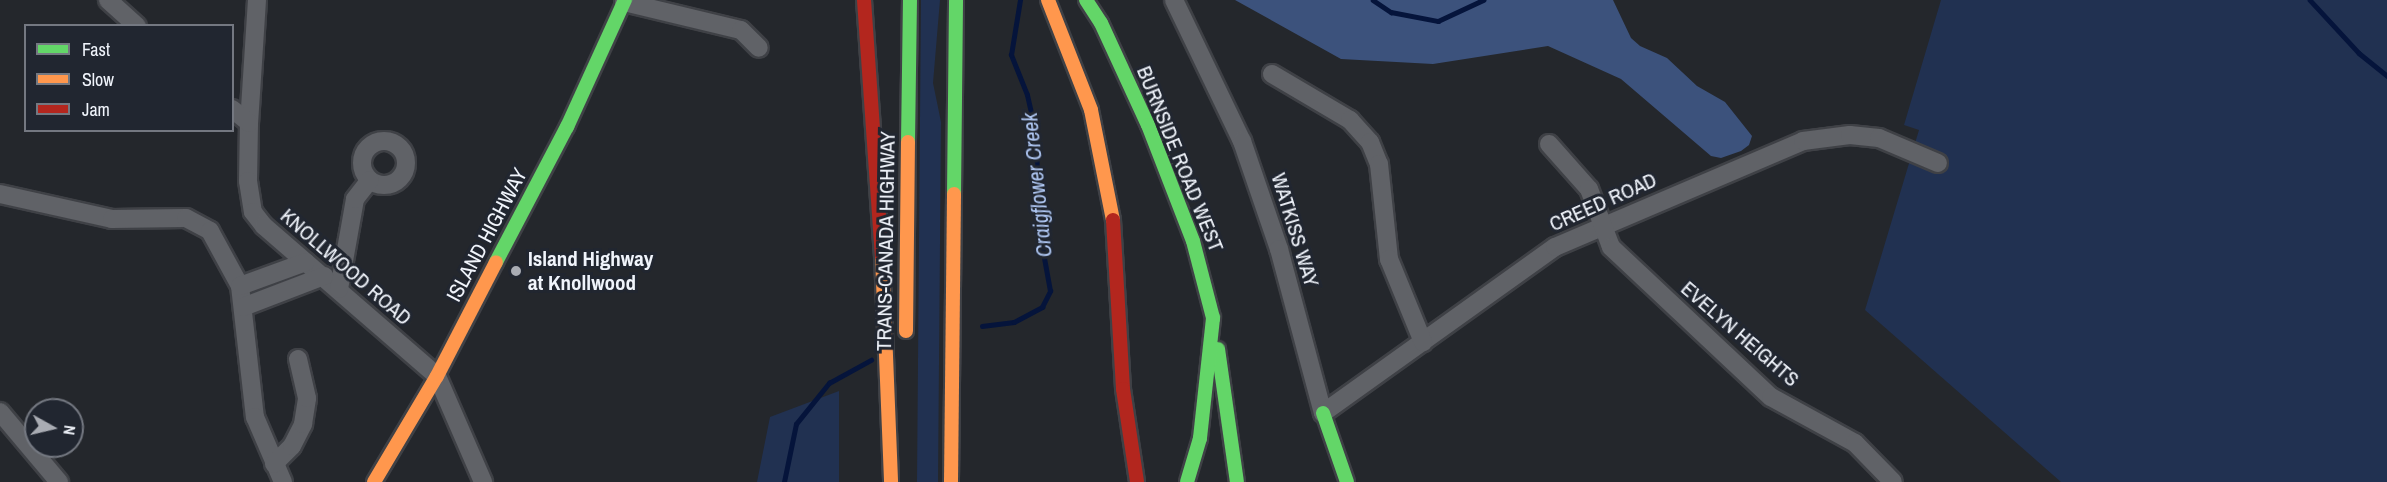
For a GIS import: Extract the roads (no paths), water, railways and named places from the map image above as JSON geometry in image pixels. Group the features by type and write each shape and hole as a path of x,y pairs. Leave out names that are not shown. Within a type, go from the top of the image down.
{"main road":[{"path":"864,0 882,252 891,482"},
{"name":"TRANS-CANADA HIGHWAY","path":"906,348 910,0"},
{"path":"951,482 956,0"},
{"path":"1048,0 1091,110 1112,210 1123,389 1137,482"},
{"name":"BURNSIDE ROAD WEST","path":"1086,0 1101,22 1152,136 1193,241 1213,318 1237,482"},
{"name":"ISLAND HIGHWAY","path":"374,482 437,376 567,127 625,1"},
{"path":"1187,482 1200,438 1213,318"},
{"name":"WATKISS WAY","path":"1323,413 1347,482"},
{"path":"905,449 905,482"}],"street":[{"path":"108,0 135,24"},
{"name":"KNOLLWOOD ROAD","path":"256,0 248,181 254,212 264,226 437,376"},
{"name":"WATKISS WAY","path":"1174,0 1242,141 1279,249 1323,413"},
{"path":"625,1 741,30 759,48"},
{"path":"1272,74 1350,120 1370,142 1379,164 1389,259 1424,342"},
{"path":"234,111 249,123"},
{"name":"CREED ROAD","path":"1323,413 1555,247 1605,223 1803,141 1824,136 1879,138 1938,163"},
{"name":"EVELYN HEIGHTS","path":"1549,144 1589,189 1605,223 1611,247 1771,397 1855,443 1893,482"},
{"path":"339,289 355,199 370,180"},
{"path":"0,194 112,219 186,218 210,231 240,286 255,417 283,482"},
{"path":"240,286 306,262"},
{"path":"243,307 324,276"},
{"path":"274,464 292,446 303,424 307,398 297,359"},
{"path":"437,376 483,482"},
{"path":"2,417 59,482"}],"waterway":[{"name":"Craigflower Creek","path":"982,326 1014,322 1042,307 1050,291 1038,225 1036,135 1027,95 1011,55 1020,0"},
{"name":"Craigflower Creek","path":"1373,0 1391,12 1438,21 1483,0"},
{"path":"2310,0 2359,53 2387,76"},
{"name":"Craigflower Creek","path":"784,482 796,424 829,383 871,360"}],"place":[{"name":"Island Highway at Knollwood","path":"516,271"}]}
